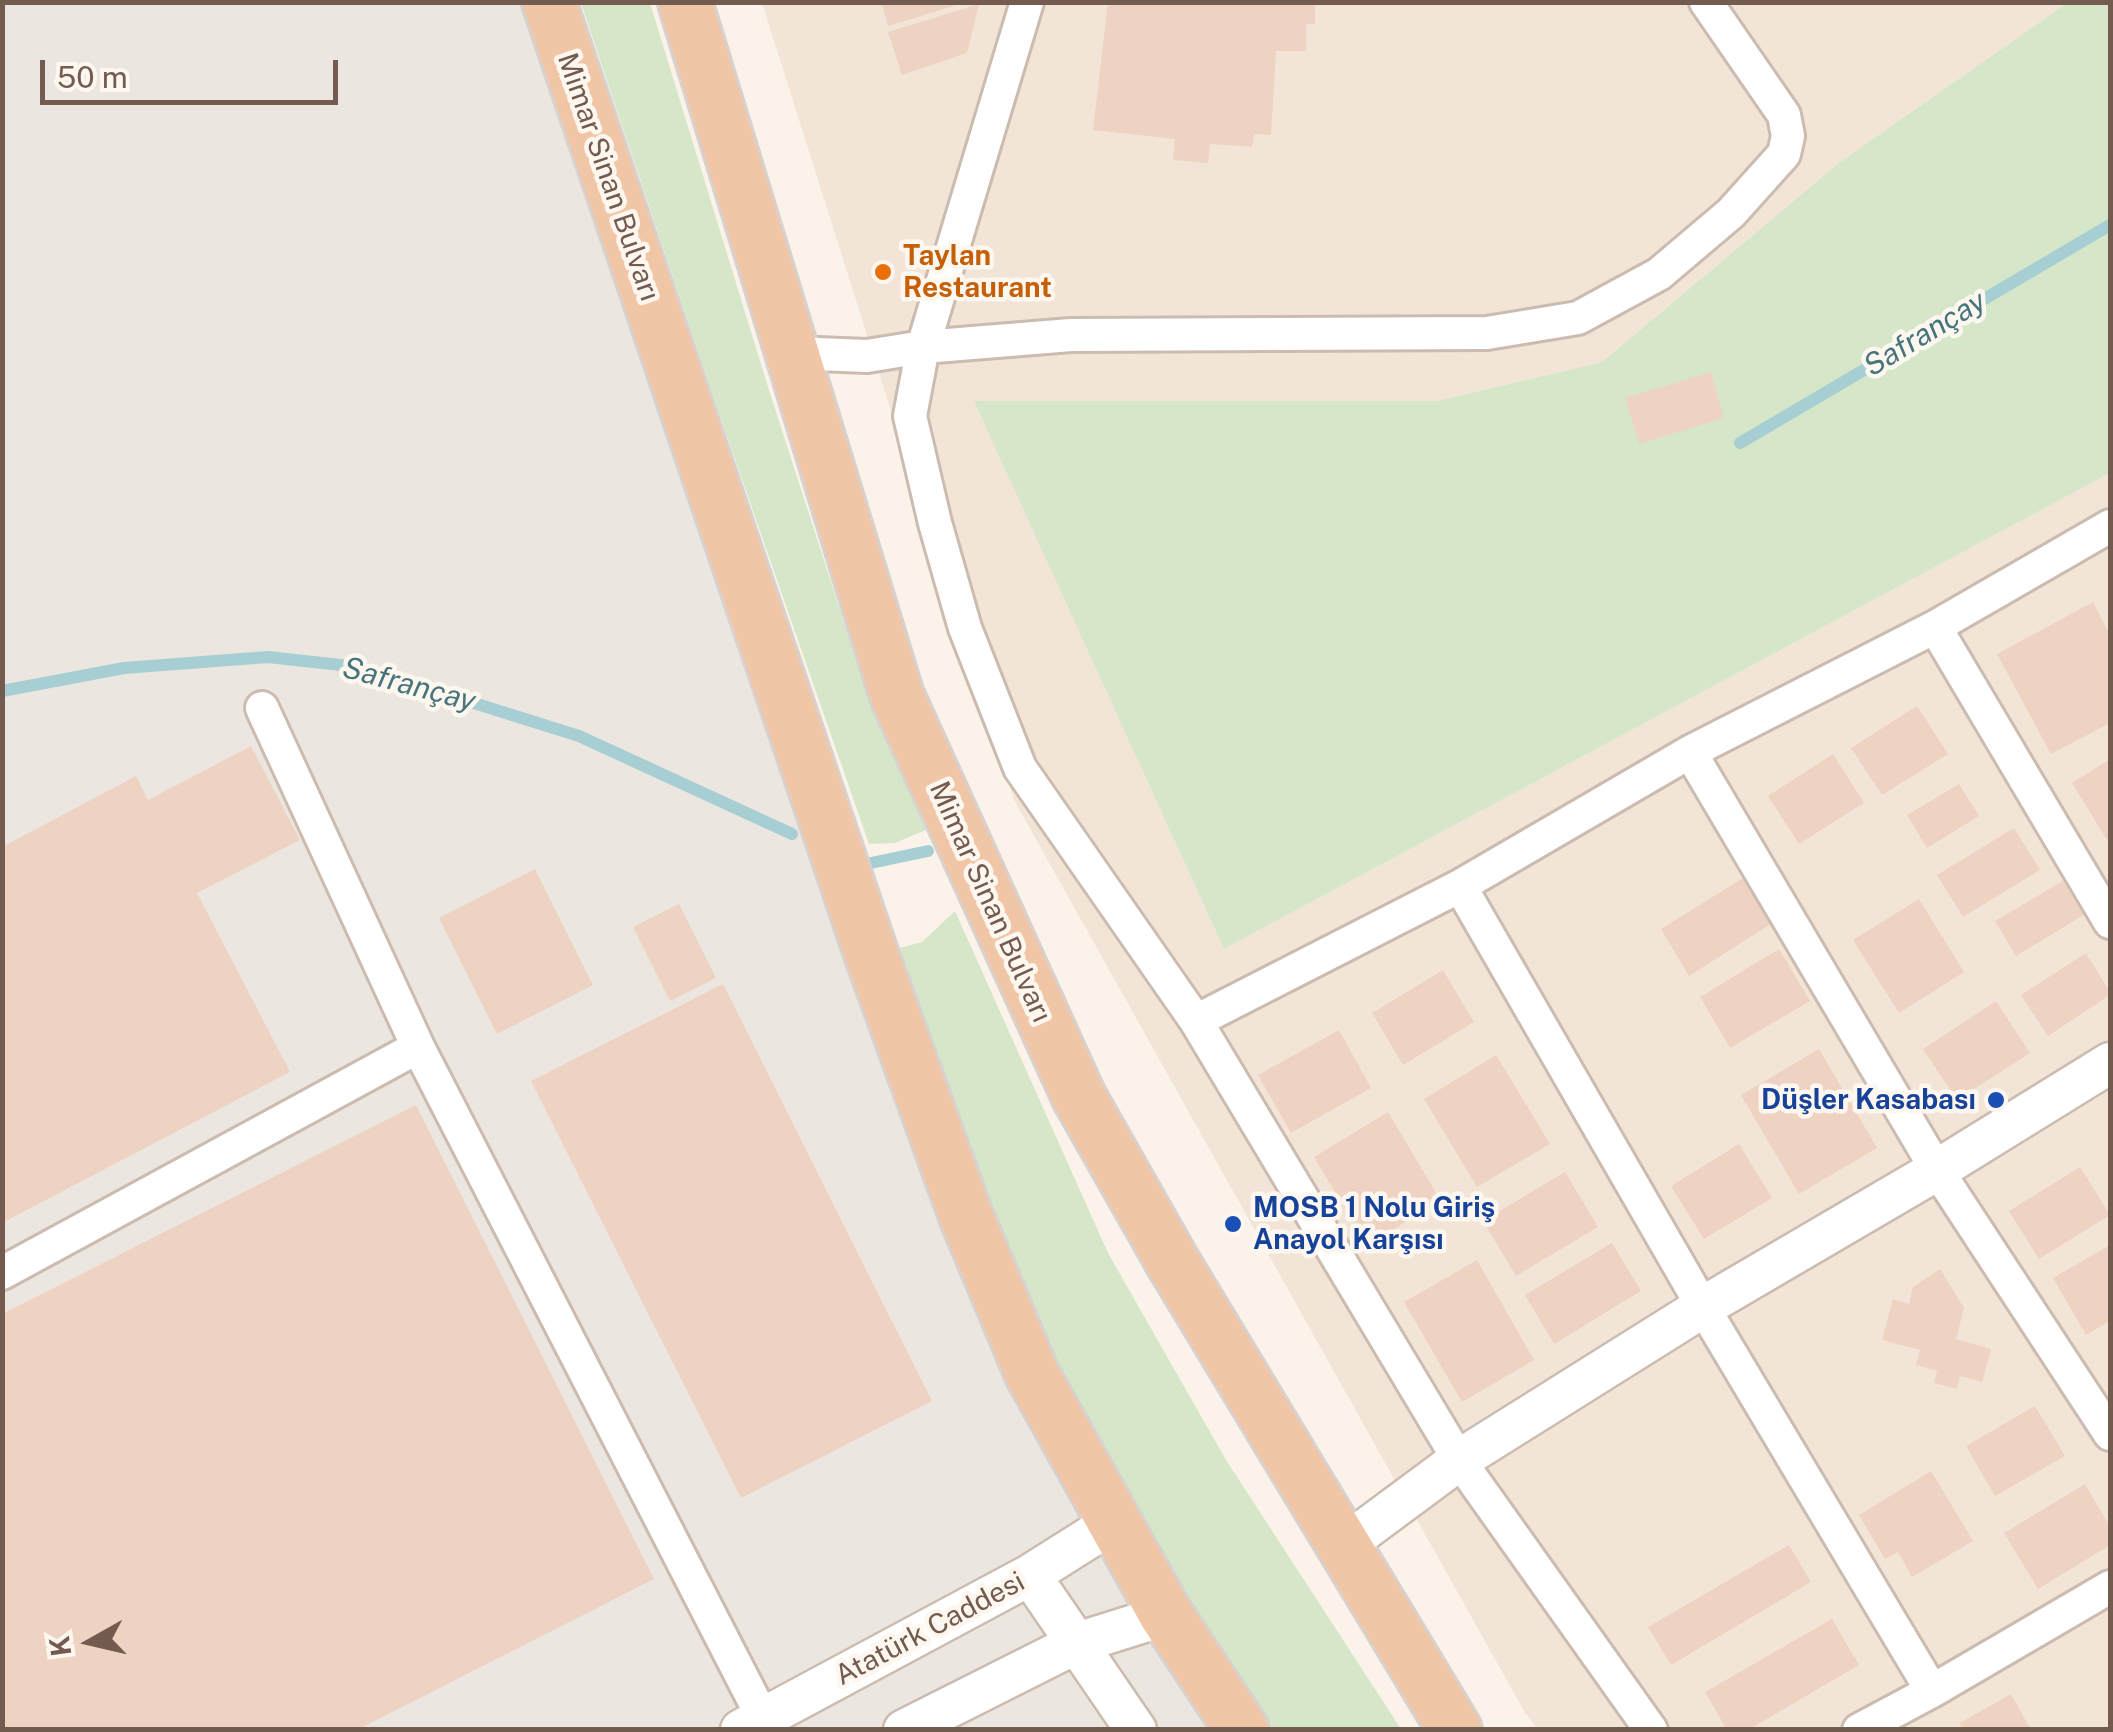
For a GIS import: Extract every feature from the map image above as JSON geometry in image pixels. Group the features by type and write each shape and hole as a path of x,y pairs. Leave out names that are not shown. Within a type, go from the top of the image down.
{"highway":[{"name":"Mimar Sinan Bulvarı","path":"548,2 872,956 966,1216 1032,1374 1166,1615 1242,1730"},
{"name":"Mimar Sinan Bulvarı","path":"685,2 897,696 1079,1097 1172,1261 1455,1730"}],"street":[{"path":"1026,2 923,347 910,416 966,628 1020,768 1196,1021 1459,1460 1652,1730"},
{"path":"792,353 867,356 923,347 1071,336 1487,333 1578,318 1659,274 1731,214 1784,154 1788,136 1784,115 1706,2"},
{"path":"1196,1021 1460,886 1690,752 1935,626 2110,526"},
{"path":"1935,626 2110,922"},
{"path":"262,708 418,1047 752,1724"},
{"path":"1690,752 1937,1170 2110,1434"},
{"path":"1460,886 1703,1307 1932,1691"},
{"path":"2,1272 418,1047"},
{"path":"1344,1546 1459,1460 1703,1307 2110,1063"},
{"name":"Atatürk Caddesi","path":"752,1724 1030,1576 1114,1522"},
{"path":"1030,1576 1136,1730"},
{"path":"1859,1730 2110,1587"},
{"path":"904,1730 1077,1642 1166,1615"}],"shaded area":[{"path":"3,3 520,3 988,1316 1213,1729 3,1730"},
{"path":"762,3 2067,3 1840,162 1602,362 1437,401 975,401 1224,949 2110,473 2110,1729 1538,1730 1014,800"}],"green space":[{"path":"581,3 650,3 865,687 926,830 895,843 869,844"},
{"path":"2067,3 2110,3 2110,473 1224,949 974,401 1437,401 1602,362 1840,162"},
{"path":"955,911 1108,1253 1226,1460 1401,1729 1271,1729 1150,1538 1059,1382 1017,1285 896,949 922,942"}],"building":[{"path":"881,2 963,2 963,3 888,26"},
{"path":"1108,2 1315,2 1315,24 1306,24 1306,51 1276,51 1271,135 1254,134 1252,147 1210,144 1208,163 1173,160 1175,139 1093,130"},
{"path":"979,4 967,53 902,75 888,32"},
{"path":"1711,372 1724,418 1639,444 1625,398"},
{"path":"2093,602 2110,635 2110,723 2051,754 1997,654"},
{"path":"1917,706 1948,754 1882,795 1851,748"},
{"path":"251,746 300,840 197,893 290,1072 2,1223 2,847 136,776 148,800"},
{"path":"1833,754 1864,803 1799,844 1768,796"},
{"path":"2110,759 2110,845 2072,783"},
{"path":"1959,784 1979,816 1927,848 1907,815"},
{"path":"2014,828 2040,870 1963,917 1937,875"},
{"path":"535,869 593,985 497,1034 439,918"},
{"path":"1743,878 1771,924 1689,976 1661,929"},
{"path":"2063,881 2084,915 2016,956 1995,921"},
{"path":"1919,899 1964,972 1899,1013 1853,940"},
{"path":"679,904 716,978 670,1001 633,927"},
{"path":"1779,949 1810,1001 1730,1048 1700,997"},
{"path":"2086,953 2110,995 2048,1036 2021,995"},
{"path":"1443,970 1474,1022 1403,1065 1372,1013"},
{"path":"723,984 932,1401 741,1498 531,1081"},
{"path":"1996,1001 2030,1053 1957,1100 1923,1049"},
{"path":"1339,1030 1371,1088 1291,1133 1258,1075"},
{"path":"1819,1049 1877,1148 1799,1194 1741,1095"},
{"path":"1496,1055 1550,1144 1477,1187 1424,1099"},
{"path":"416,1105 654,1579 357,1730 2,1730 2,1314"},
{"path":"1388,1112 1441,1201 1367,1245 1314,1157"},
{"path":"1739,1144 1772,1198 1704,1239 1671,1186"},
{"path":"2080,1167 2110,1215 2039,1259 2009,1211"},
{"path":"1565,1172 1598,1227 1516,1276 1483,1221"},
{"path":"1612,1243 1641,1291 1554,1344 1525,1295"},
{"path":"2110,1245 2110,1321 2086,1335 2053,1278"},
{"path":"1477,1260 1534,1360 1462,1402 1404,1302"},
{"path":"1940,1269 1964,1308 1956,1339 1991,1349 1982,1382 1960,1376 1957,1389 1934,1383 1937,1371 1916,1365 1920,1350 1882,1340 1893,1299 1909,1304 1913,1287"},
{"path":"2035,1406 2065,1456 1995,1496 1966,1446"},
{"path":"1931,1471 1973,1541 1912,1577 1898,1552 1885,1559 1859,1515"},
{"path":"2085,1484 2110,1527 2110,1545 2038,1589 2004,1533"},
{"path":"1789,1545 1811,1582 1671,1665 1648,1627"},
{"path":"1832,1619 1859,1665 1748,1730 1727,1730 1705,1692"},
{"path":"2011,1694 2031,1730 1963,1730 1960,1723"}],"waterway":[{"name":"Safrançay","path":"1740,443 2110,225"},
{"name":"Safrançay","path":"2,691 124,668 268,657 359,667 579,736 792,834"},
{"name":"Safrançay","path":"871,863 928,851"}],"place":[{"name":"Taylan Restaurant","path":"883,272"},
{"name":"Düşler Kasabası","path":"1996,1100"},
{"name":"MOSB 1 Nolu Giriş Anayol Karşısı","path":"1233,1224"}]}
